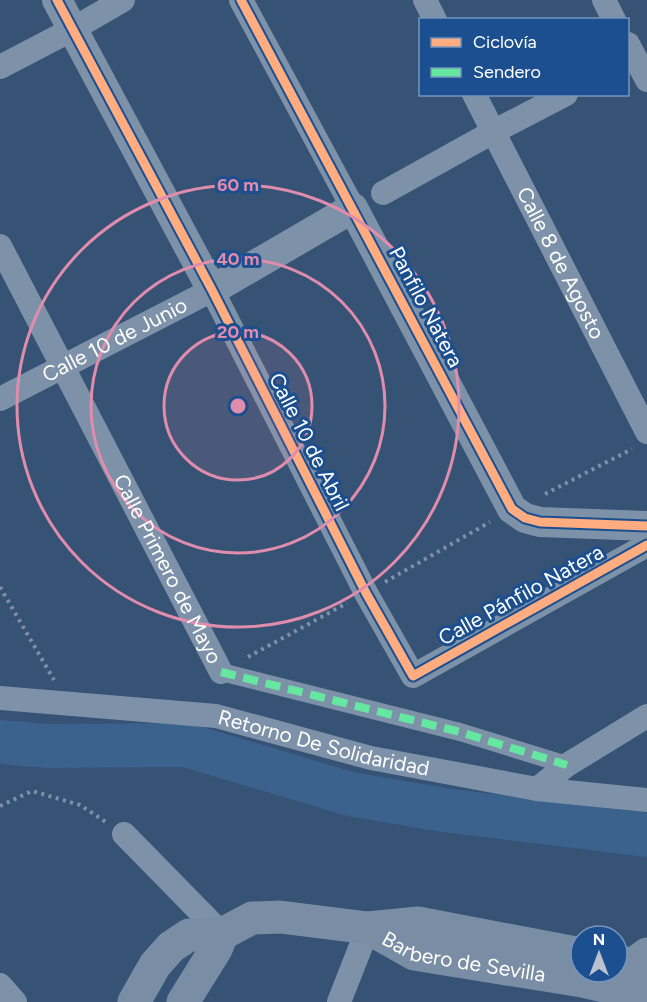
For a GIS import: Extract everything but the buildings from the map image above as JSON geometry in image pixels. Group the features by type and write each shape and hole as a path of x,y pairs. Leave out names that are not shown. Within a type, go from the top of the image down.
{"main road":[{"name":"Barbero de Sevilla","path":"134,1002 155,965 171,947 189,935 222,934 252,918 280,917 368,928 418,923 569,952"},
{"name":"Barbero de Sevilla","path":"368,928 414,954 582,981 633,976"},
{"path":"183,1002 216,949 222,934"}],"street":[{"name":"Calle 10 de Abril","path":"57,0 212,290 366,592 413,676"},
{"path":"0,67 123,0"},
{"name":"Panfilo Natera","path":"241,0 512,509"},
{"path":"425,0 434,18"},
{"path":"604,0 613,18"},
{"name":"Calle 8 de Agosto","path":"475,96 642,439"},
{"path":"384,194 493,132 563,96"},
{"name":"Calle 10 de Junio","path":"0,399 212,290 353,208"},
{"name":"Calle Primero de Mayo","path":"0,246 221,672 460,732 567,765"},
{"path":"512,509 525,518 540,522 647,526"},
{"name":"Calle Pánfilo Natera","path":"413,676 647,545"},
{"name":"Retorno De Solidaridad","path":"0,698 216,716 371,758 537,789 647,800"},
{"path":"537,789 567,765 647,716"},
{"path":"124,834 222,934"},
{"path":"339,1002 368,928"},
{"path":"0,986 15,1002"}],"path":[{"path":"221,672 642,439"},
{"path":"0,587 66,702"},
{"path":"0,806 32,791 80,805 124,834"}],"waterway":[{"path":"0,742 47,746 186,745 350,794 444,810 647,835"}],"marked path":[{"path":"221,672 460,732 567,765"}],"cycle path":[{"path":"57,0 212,290 366,593 413,676 647,545"},
{"path":"241,0 512,509 525,518 540,522 647,526"}]}
